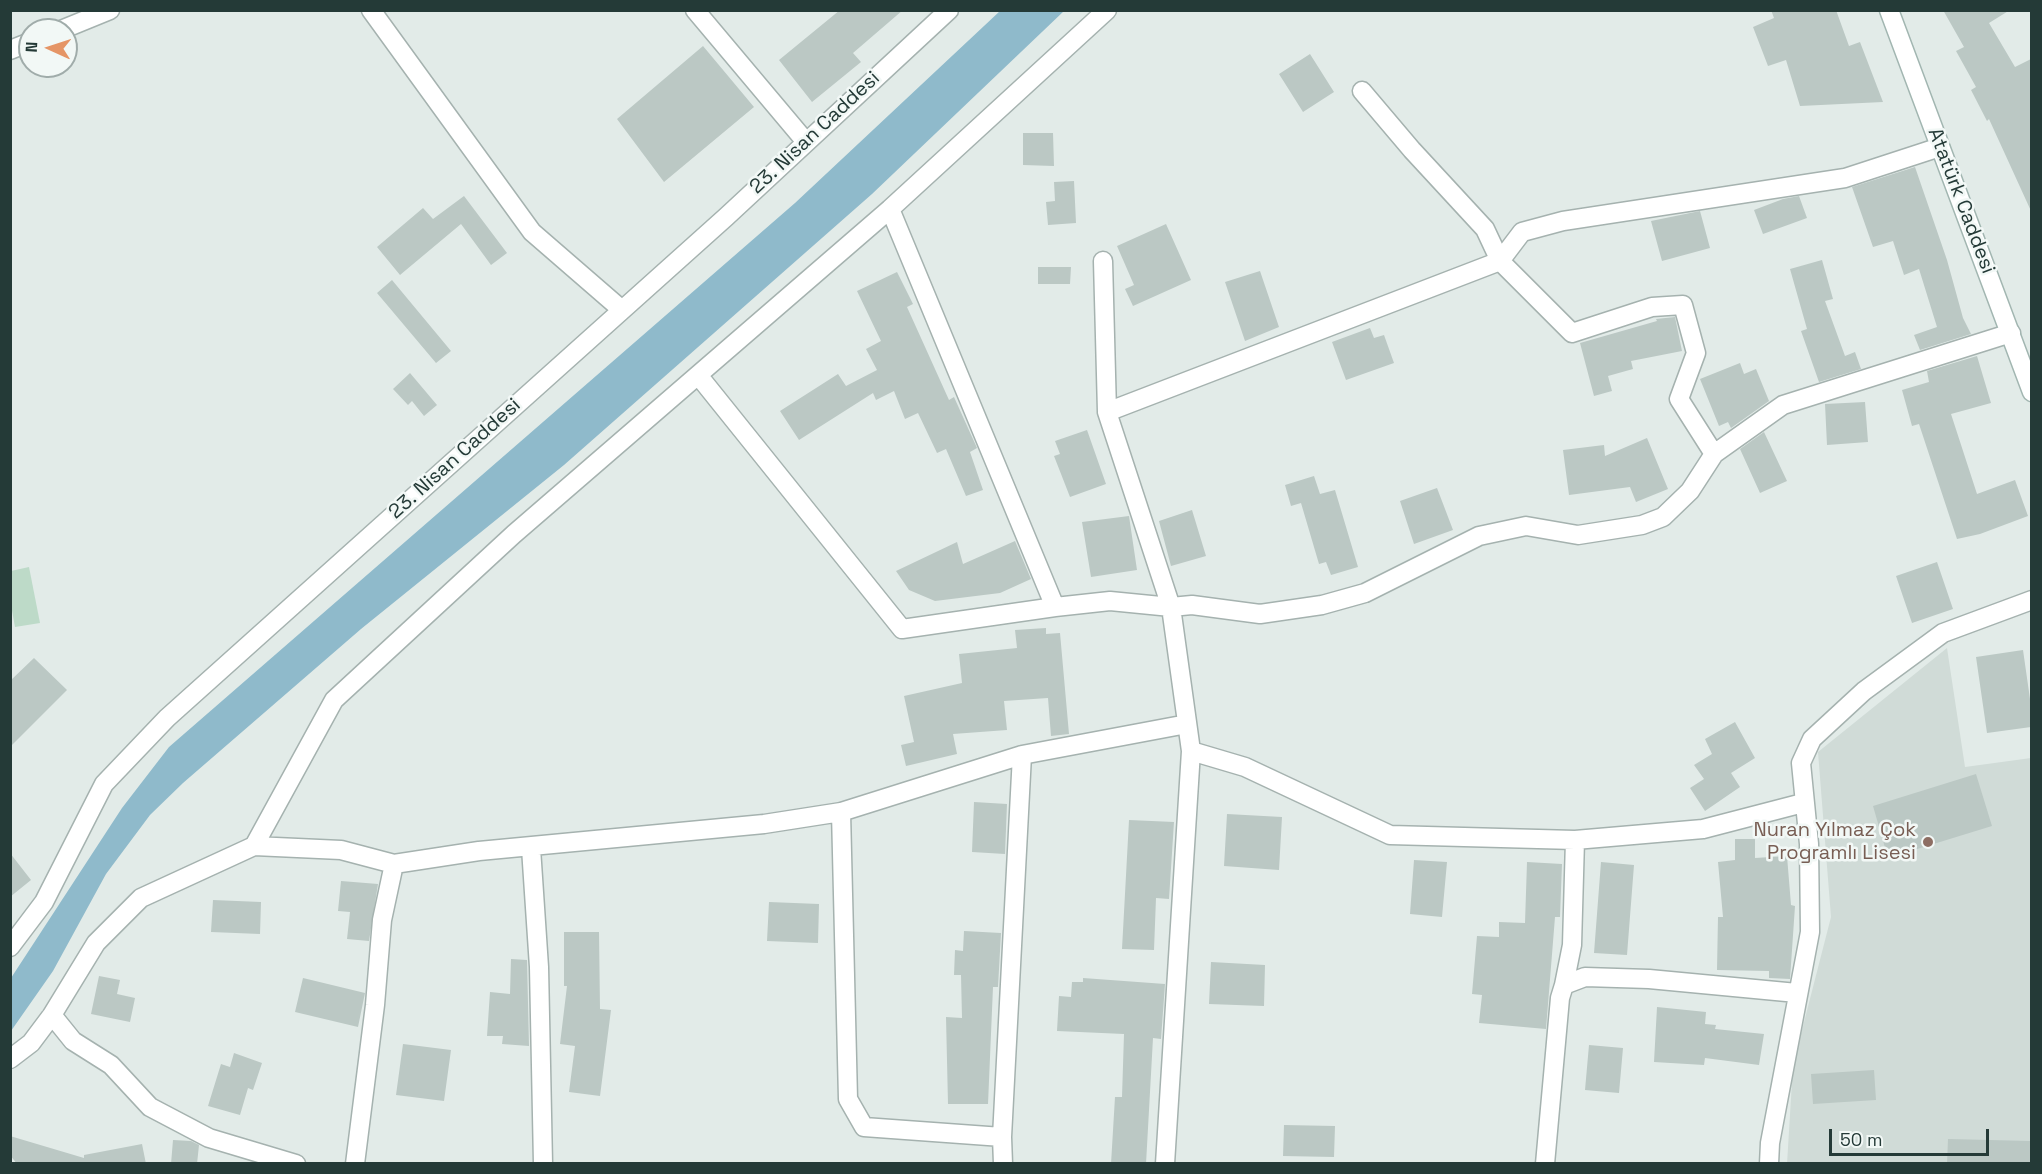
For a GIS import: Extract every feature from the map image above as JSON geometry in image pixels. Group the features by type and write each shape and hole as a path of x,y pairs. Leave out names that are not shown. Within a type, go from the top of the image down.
{"street":[{"path":"78,23 110,10"},
{"path":"372,10 532,232 622,310"},
{"path":"695,10 806,142"},
{"path":"254,846 334,700 514,534 890,209 1107,10"},
{"name":"Atatürk Caddesi","path":"1889,10 2011,333 2031,392"},
{"name":"23. Nisan Caddesi","path":"10,947 44,902 104,784 167,718 622,310 945,12"},
{"path":"1362,91 1412,150 1485,229 1500,261 1572,333 1653,308 1683,305 1696,353 1679,399 1714,454"},
{"path":"1107,412 1500,261 1522,232 1563,221 1845,178 1940,147"},
{"path":"890,209 1055,607"},
{"path":"1103,261 1107,412 1171,607 1191,751 1165,1164"},
{"path":"698,375 902,629 1110,601 1171,607 1192,605 1260,614 1322,605 1365,593 1479,536 1526,526 1578,535 1642,525 1662,517 1690,491 1714,454 1783,405 2011,333"},
{"path":"1769,1164 1797,993 1810,932 1809,844 1803,803 1801,763 1812,739 1864,691 1943,633 2031,600"},
{"path":"10,1059 31,1043 52,1015 96,943 141,898 254,846 341,850 394,864 479,851 531,848 764,824 841,812 1022,755 1187,724"},
{"path":"1191,751 1245,767 1390,835 1575,840 1703,829 1803,803"},
{"path":"1003,1164 1002,1137 1022,755"},
{"path":"841,812 848,1099 864,1127 1002,1137"},
{"path":"1545,1164 1560,998 1572,945 1575,840"},
{"path":"531,848 539,967 543,1164"},
{"path":"355,1164 375,1005 382,920 394,864"},
{"path":"1564,986 1585,977 1797,993"},
{"path":"52,1015 73,1041 111,1065 150,1107 209,1138 296,1164"}],"shaded area":[{"name":"Nuran Yılmaz Çok Programlı Lisesi","path":"1947,648 1965,767 2031,758 2031,1163 1787,1164 1793,1065 1831,917 1818,752"}],"green space":[{"path":"29,567 40,623 15,627 11,605 11,571"}],"water":[{"path":"1000,11 1064,11 872,194 564,465 361,629 183,783 150,815 106,874 53,971 11,1031 11,978 122,808 169,747 795,203"}],"building":[{"path":"840,10 903,10 853,53 861,62 812,102 779,60"},
{"path":"1771,10 1836,10 1849,46 1860,42 1883,102 1800,106 1786,60 1768,66 1753,27 1774,18"},
{"path":"1943,10 2010,10 1989,23 2015,67 2031,59 2031,211 1989,119 1987,121 1971,90 1976,87 1956,51 1964,47"},
{"path":"703,46 754,107 664,182 617,119"},
{"path":"1310,54 1334,92 1303,112 1279,74"},
{"path":"1023,133 1053,133 1054,166 1023,165"},
{"path":"1915,167 1947,260 1963,318 1971,334 1920,350 1914,335 1937,327 1919,269 1904,275 1893,241 1873,247 1852,187"},
{"path":"1074,181 1076,223 1048,225 1046,202 1055,201 1054,182"},
{"path":"464,196 507,253 491,265 461,224 400,275 377,247 423,208 433,219"},
{"path":"1799,196 1807,218 1763,234 1754,210 1783,199"},
{"path":"1700,211 1710,248 1662,261 1651,221"},
{"path":"1166,224 1191,280 1133,306 1125,289 1134,285 1117,246"},
{"path":"1822,260 1833,299 1825,301 1845,356 1855,352 1861,369 1819,382 1801,331 1807,329 1790,269"},
{"path":"1038,267 1071,267 1070,284 1038,284"},
{"path":"1260,271 1279,327 1245,341 1225,282"},
{"path":"897,272 913,304 907,307 949,400 954,397 977,448 970,452 983,490 966,496 946,449 937,453 918,413 905,419 894,391 876,400 873,393 799,440 780,411 838,374 846,386 877,370 866,349 881,341 857,291"},
{"path":"392,280 451,351 436,363 377,293"},
{"path":"1675,317 1682,351 1631,361 1633,369 1608,376 1612,391 1594,396 1580,343 1657,321 1656,319"},
{"path":"1370,328 1374,338 1384,335 1394,363 1346,380 1332,342"},
{"path":"1977,356 1991,403 1951,414 1977,494 2015,480 2028,516 1980,534 1957,539 1919,424 1912,426 1902,390 1929,382 1927,371"},
{"path":"1740,363 1744,374 1756,369 1769,401 1731,428 1728,422 1719,426 1700,379"},
{"path":"410,373 437,405 424,416 412,401 408,405 393,389"},
{"path":"1865,402 1868,442 1827,445 1825,404"},
{"path":"1087,430 1106,484 1070,497 1054,456 1060,454 1055,441"},
{"path":"1764,432 1787,481 1760,493 1740,449"},
{"path":"1647,438 1668,489 1636,502 1630,487 1569,495 1563,450 1604,445 1605,456"},
{"path":"1314,476 1320,494 1335,490 1358,567 1331,575 1326,562 1319,564 1301,503 1291,506 1285,485"},
{"path":"1437,488 1453,530 1414,544 1400,501"},
{"path":"1192,510 1206,556 1171,566 1159,521"},
{"path":"1129,516 1137,570 1091,577 1082,522"},
{"path":"1015,541 1031,579 1000,593 935,601 909,590 896,571 957,542 963,564"},
{"path":"1937,562 1953,609 1912,623 1896,576"},
{"path":"1046,628 1046,634 1060,633 1069,734 1051,736 1048,698 1004,701 1007,730 953,734 957,754 906,766 901,745 914,742 904,696 962,683 959,654 1017,648 1015,630"},
{"path":"2023,650 2031,706 2031,727 1987,733 1976,657"},
{"path":"34,658 67,690 10,747 10,681"},
{"path":"1735,722 1755,758 1731,773 1740,787 1705,811 1690,788 1704,779 1694,765 1712,754 1705,739"},
{"path":"1976,774 1992,826 1888,858 1873,806"},
{"path":"974,802 1007,804 1005,854 972,852"},
{"path":"1227,814 1282,817 1279,870 1224,866"},
{"path":"1129,820 1174,822 1169,899 1156,898 1154,950 1122,949"},
{"path":"1735,839 1755,839 1755,858 1787,856 1791,905 1795,906 1790,979 1769,978 1769,971 1717,970 1718,917 1723,917 1718,862 1735,860"},
{"path":"10,853 31,880 10,897"},
{"path":"1414,860 1447,862 1442,917 1410,914"},
{"path":"1527,862 1562,864 1560,917 1555,917 1546,1029 1479,1023 1482,995 1472,994 1477,936 1499,937 1499,922 1525,923"},
{"path":"1601,862 1634,865 1627,955 1594,953"},
{"path":"341,881 378,884 369,941 347,939 350,912 338,911"},
{"path":"213,900 261,902 260,934 211,932"},
{"path":"769,902 819,904 818,943 767,941"},
{"path":"964,931 1001,933 998,987 993,987 988,1104 948,1104 946,1017 962,1018 961,975 954,975 955,950 963,951"},
{"path":"564,932 599,932 600,1009 611,1010 600,1096 569,1092 575,1046 560,1044 567,986 564,986"},
{"path":"511,959 527,960 529,1046 502,1044 503,1036 487,1036 490,992 510,994"},
{"path":"1211,962 1265,965 1264,1006 1209,1004"},
{"path":"99,976 120,980 117,994 135,998 130,1022 91,1014"},
{"path":"303,978 365,993 358,1027 295,1012"},
{"path":"1083,978 1165,984 1161,1039 1153,1038 1146,1164 1111,1164 1115,1097 1122,1097 1124,1034 1057,1031 1059,996 1071,997 1072,982 1083,982"},
{"path":"1657,1007 1706,1012 1705,1024 1716,1025 1715,1029 1764,1034 1759,1065 1705,1058 1704,1065 1654,1062"},
{"path":"403,1044 451,1050 444,1101 396,1095"},
{"path":"1589,1045 1623,1048 1619,1093 1585,1090"},
{"path":"234,1053 262,1063 253,1090 248,1088 240,1115 208,1106 221,1064 230,1067"},
{"path":"1874,1070 1876,1100 1813,1104 1811,1074"},
{"path":"1284,1125 1335,1126 1334,1157 1283,1156"},
{"path":"10,1136 84,1158 84,1155 142,1144 146,1164 17,1164 10,1155"},
{"path":"1948,1139 2031,1141 2031,1164 1947,1164"},
{"path":"173,1140 191,1141 199,1145 197,1164 171,1164"}],"place":[{"name":"Nuran Yılmaz Çok Programlı Lisesi","path":"1928,842"}]}
